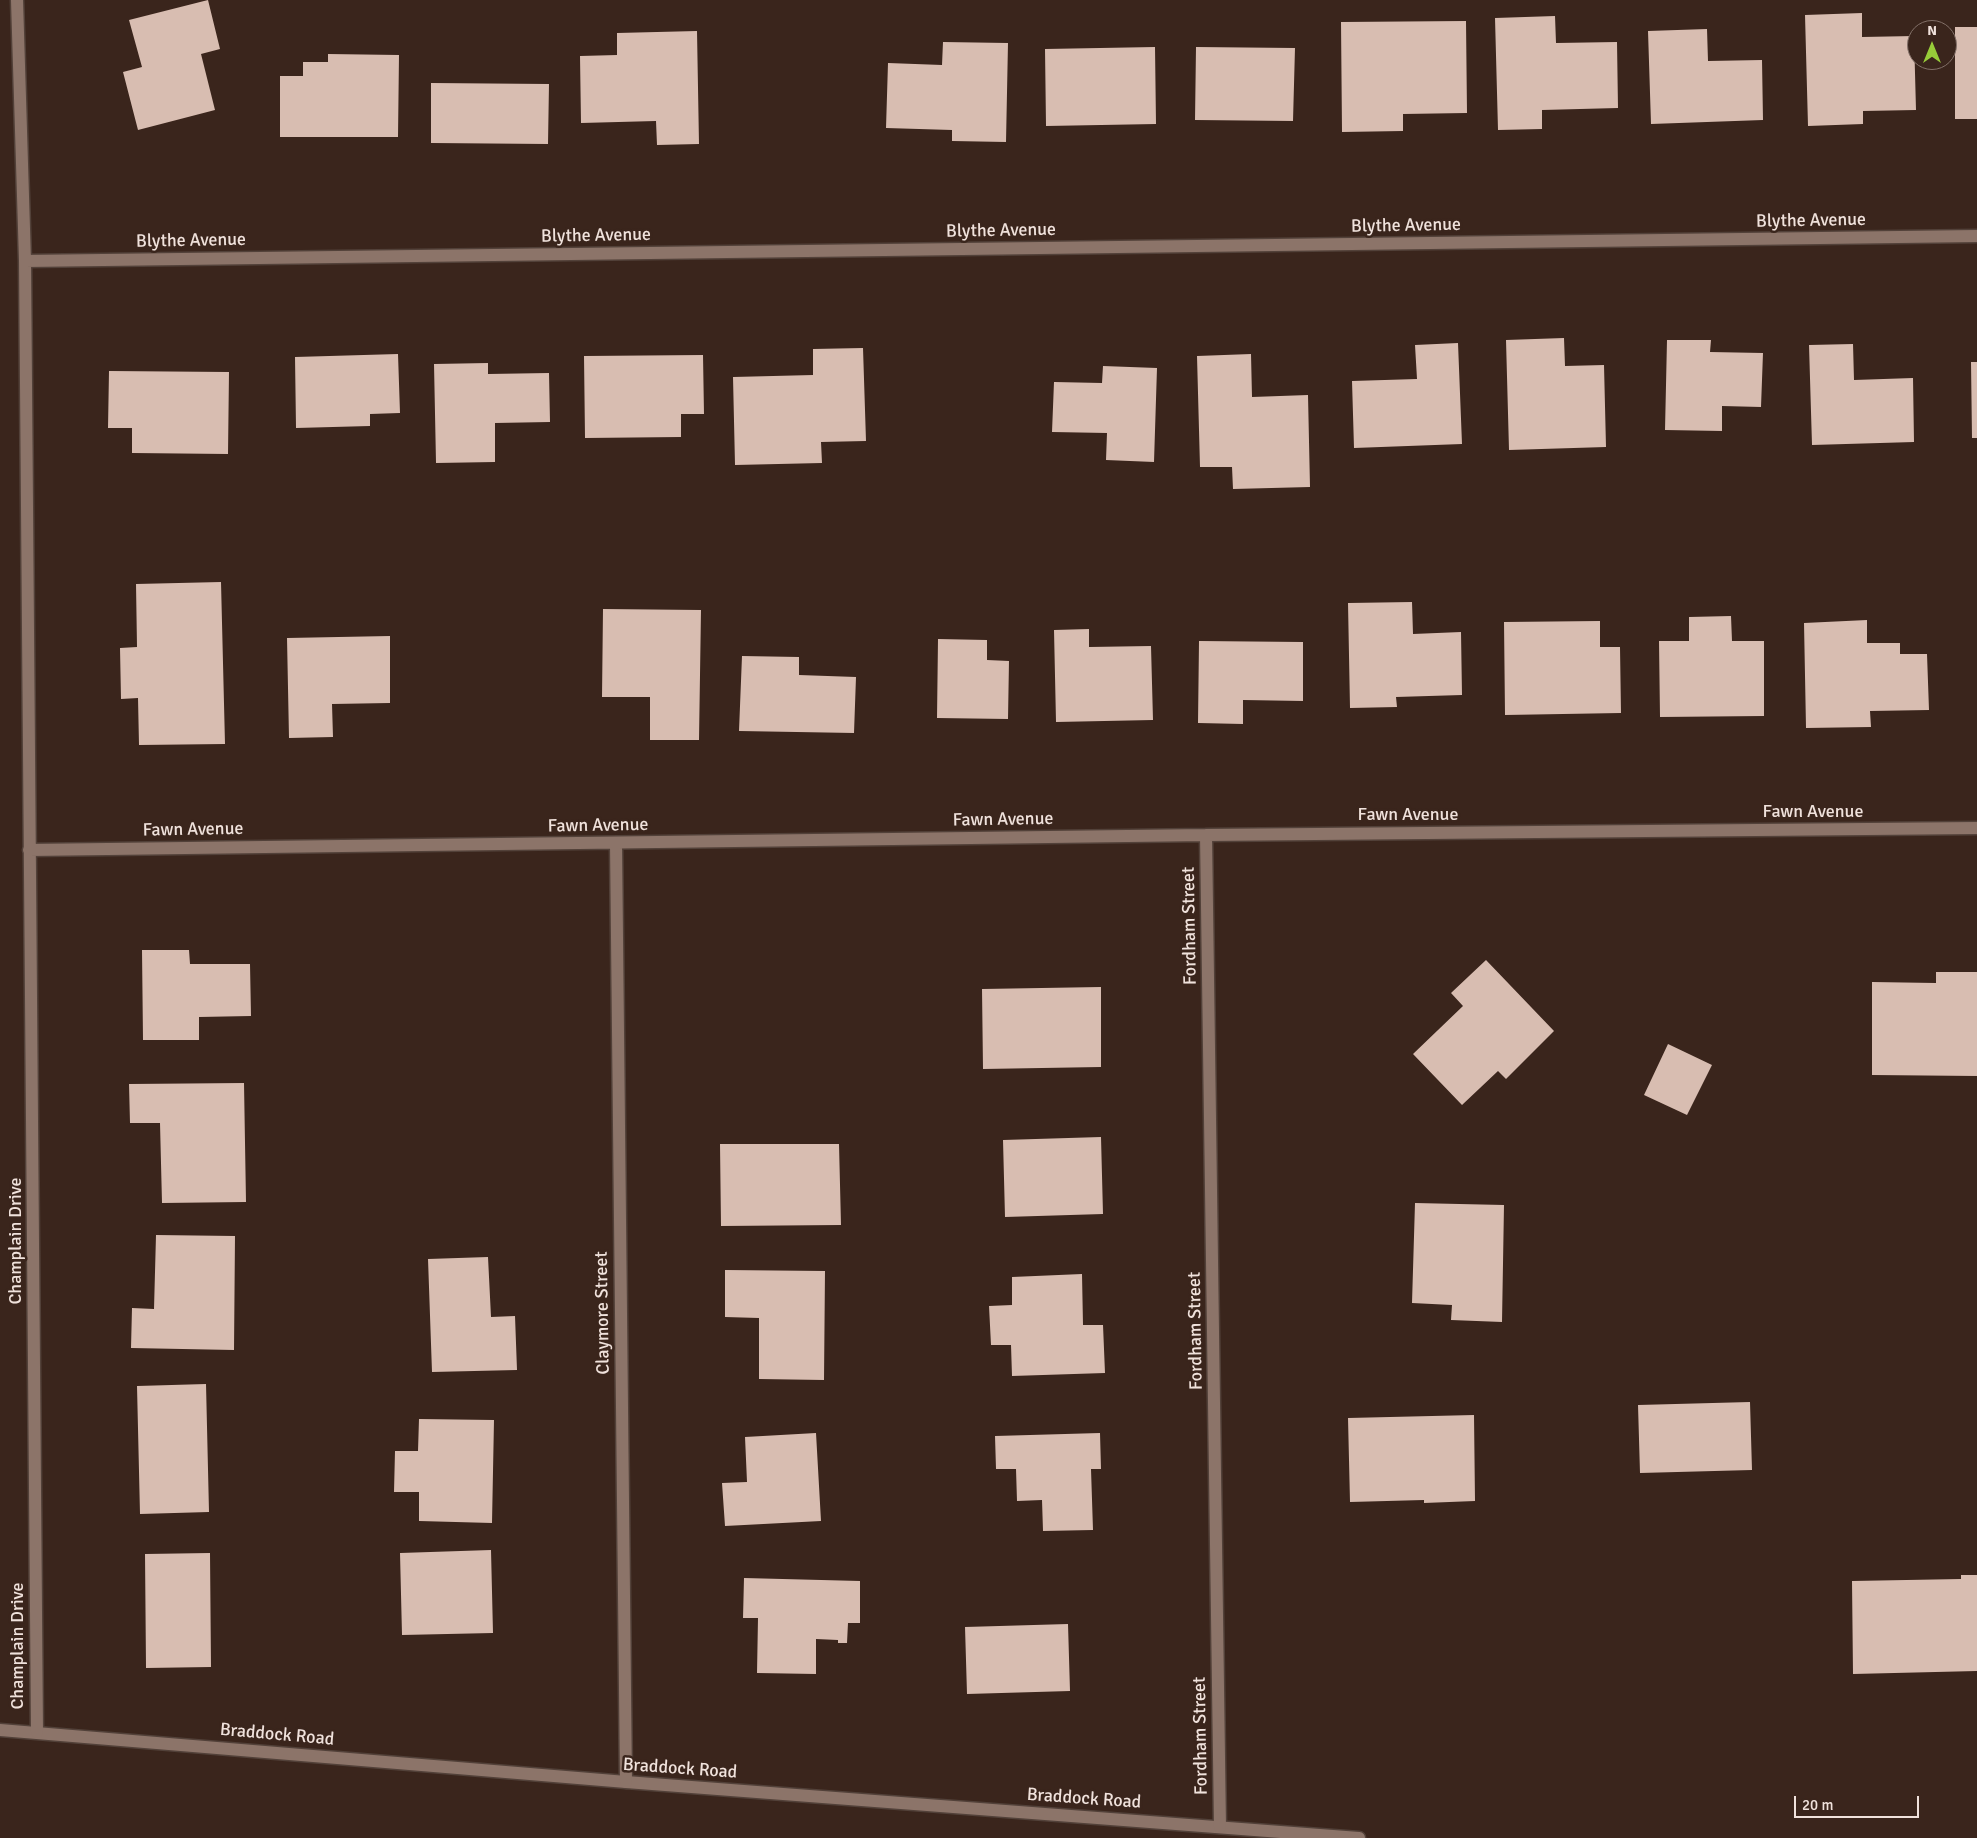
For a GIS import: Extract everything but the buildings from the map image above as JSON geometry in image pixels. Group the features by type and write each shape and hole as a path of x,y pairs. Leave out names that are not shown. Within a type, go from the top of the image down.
{"street":[{"name":"Champlain Drive","path":"17,0 25,261 37,1732"},
{"name":"Blythe Avenue","path":"25,261 1977,236"},
{"name":"Fawn Avenue","path":"29,850 1206,835 1977,828"},
{"name":"Fordham Street","path":"1206,835 1220,1827"},
{"name":"Claymore Street","path":"616,843 626,1782"},
{"name":"Braddock Road","path":"0,1730 626,1782 1358,1838"}]}
